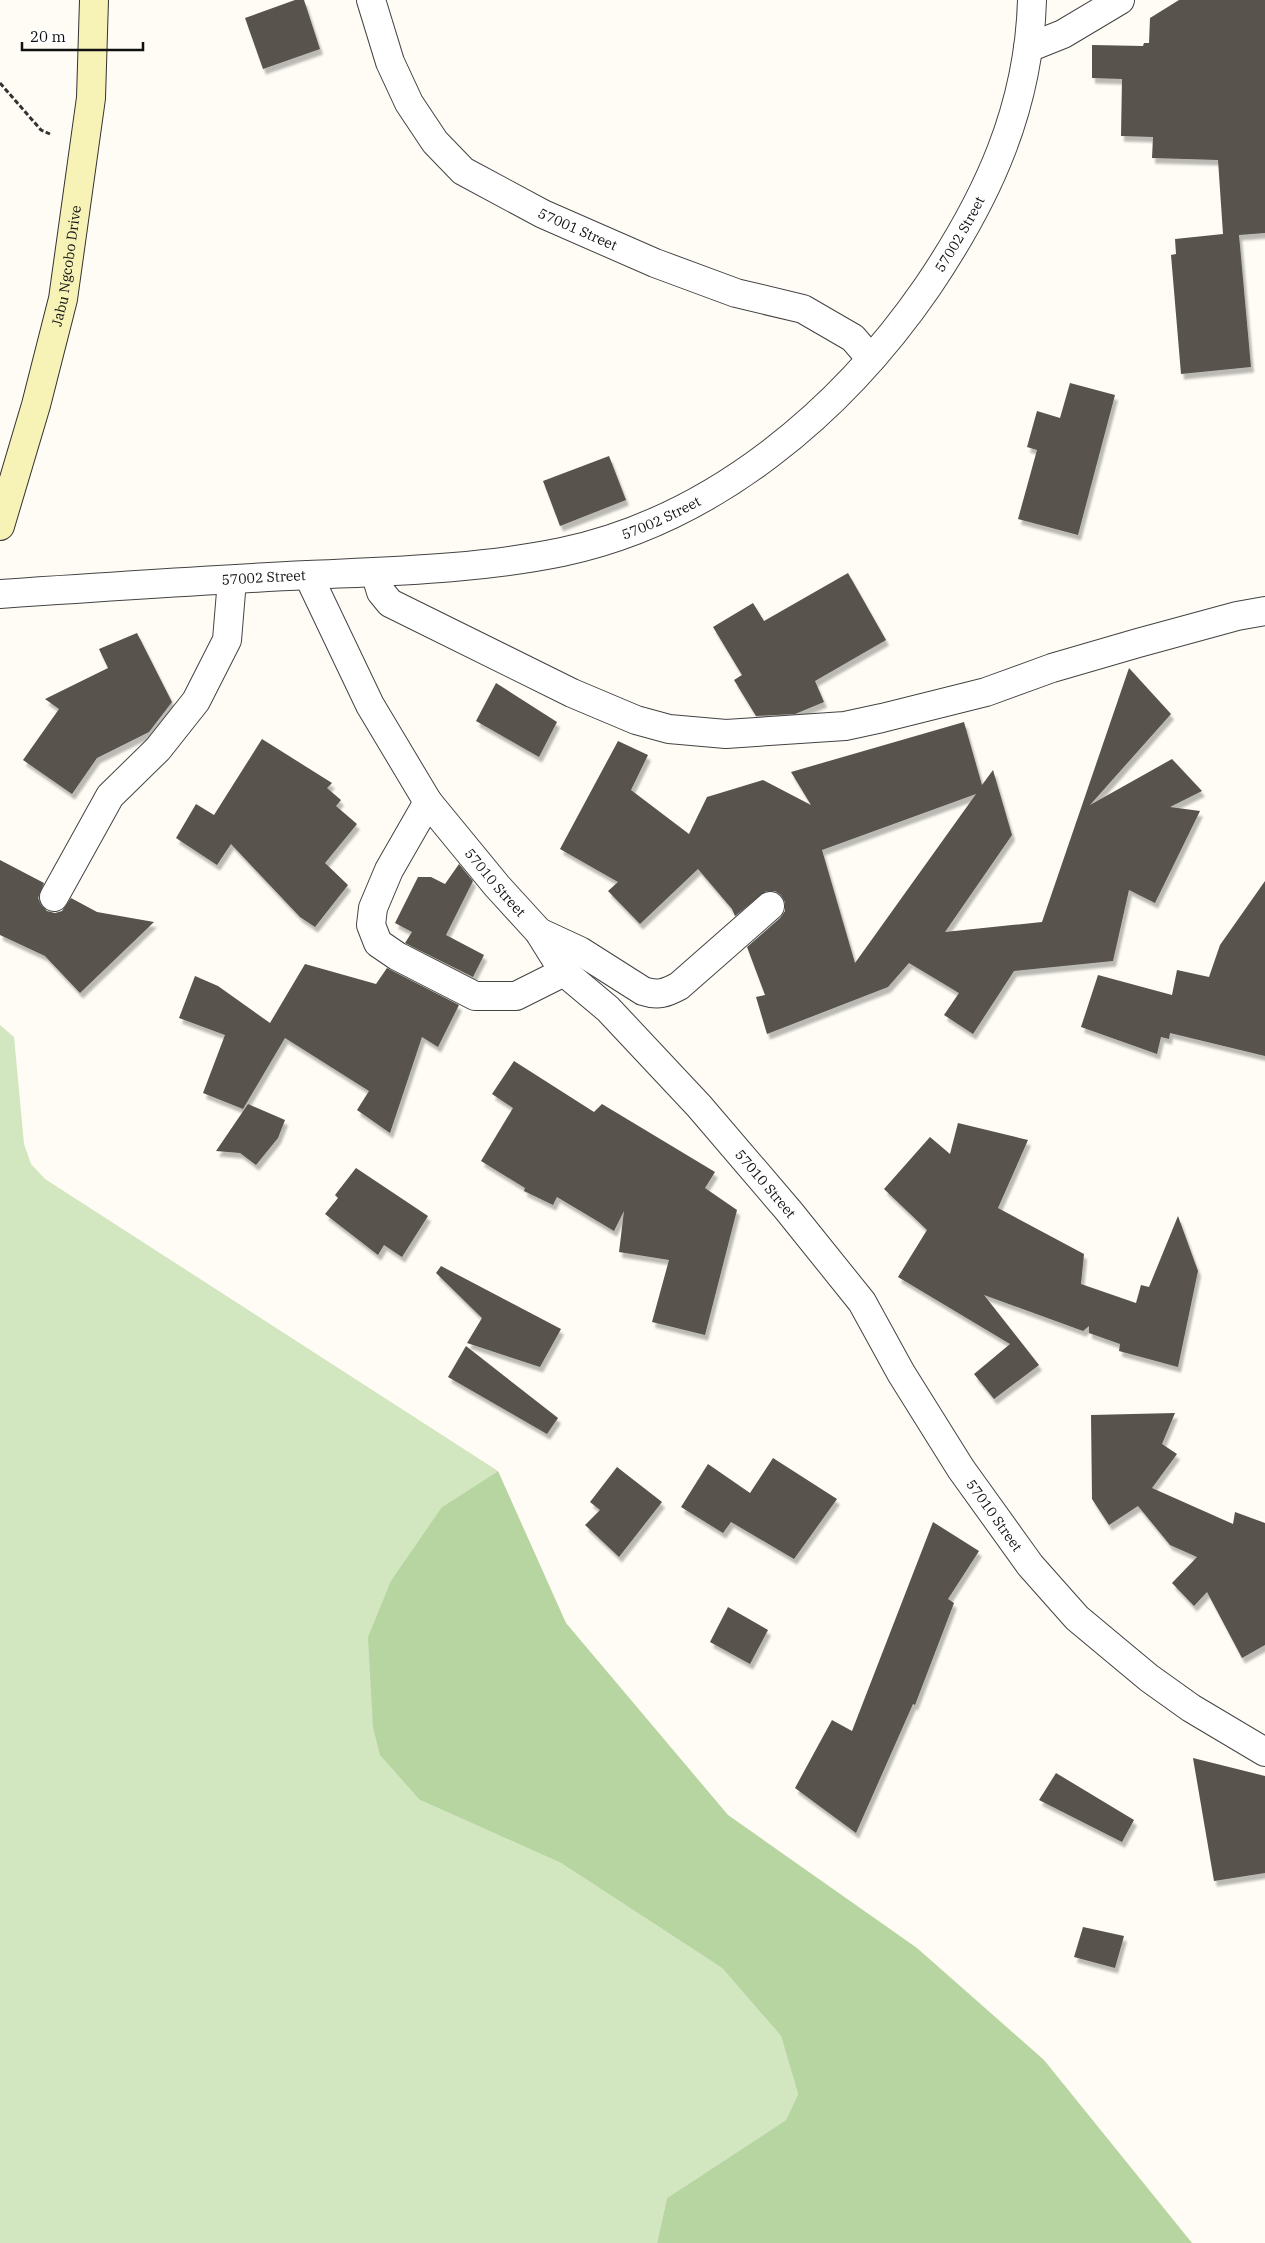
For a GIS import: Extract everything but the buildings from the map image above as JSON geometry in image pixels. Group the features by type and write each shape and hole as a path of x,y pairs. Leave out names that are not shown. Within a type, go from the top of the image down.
{"main road":[{"name":"Jabu Ngcobo Drive","path":"0,526 36,405 63,299 91,98 94,0"}],"street":[{"name":"57001 Street","path":"371,0 390,62 410,104 435,142 463,171 542,214 655,263 736,293 803,309 853,338 871,359"},
{"name":"57002 Street","path":"0,594 375,572 500,562 562,552 605,541 645,527 687,507 726,485 764,458 843,392 912,309 948,255 982,197 1009,132 1023,81 1032,0"},
{"path":"1028,48 1063,34 1120,0"},
{"path":"375,572 381,592 390,603 572,693 636,720 668,729 726,734 844,726 882,718 986,692 1052,668 1138,643 1236,616 1265,611"},
{"name":"57010 Street","path":"308,575 370,705 428,802 497,886 539,932 564,972 608,1009 699,1106 788,1210 862,1302 901,1373 961,1469 1030,1565 1077,1618 1191,1708 1265,1752"},
{"path":"54,898 110,796 158,749 196,701 227,640 232,580"},
{"path":"428,802 389,870 373,908 371,925 378,943 397,956 475,996 516,996 564,972"},
{"path":"539,932 580,951 643,991 652,994 663,994 679,986 770,906"}],"path":[{"path":"0,83 41,130 84,151"}],"green space":[{"path":"0,1025 14,1037 24,1144 31,1164 45,1179 498,1471 442,1507 420,1800 561,1863 722,1968 781,2036 798,2094 786,2120 667,2198 657,2243 0,2243"},
{"path":"498,1471 566,1623 728,1815 917,1948 1044,2060 1192,2243 657,2243 667,2198 786,2120 798,2094 781,2036 722,1968 561,1863 420,1800 380,1755 373,1727 368,1637 391,1581 442,1507"}]}
